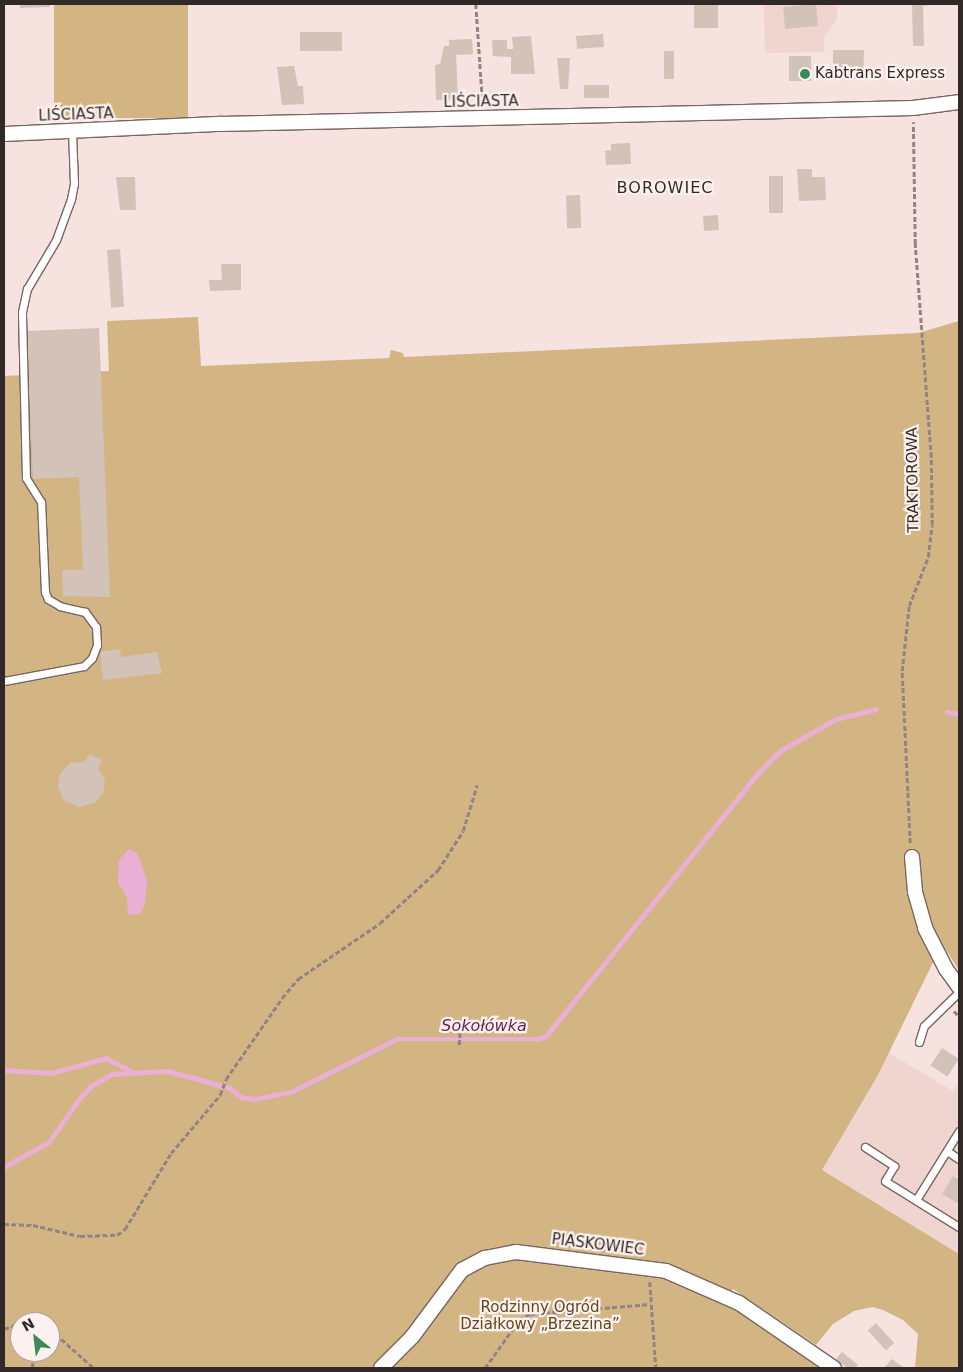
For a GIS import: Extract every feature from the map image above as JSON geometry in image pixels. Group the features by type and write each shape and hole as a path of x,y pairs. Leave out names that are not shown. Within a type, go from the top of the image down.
{"street":[{"name":"LIŚCIASTA","path":"4,134 484,118 903,108 959,102"},
{"path":"912,857 915,892 925,928 946,969 959,987"},
{"name":"PIASKOWIEC","path":"381,1368 412,1336 462,1270 485,1258 516,1252 666,1271 739,1303 834,1368"}],"lane":[{"path":"4,681 84,666 92,658 97,645 96,627 85,612 60,606 48,599 44,592 41,502 26,478 22,312 28,289 56,240 71,199 74,183 72,131"},
{"path":"919,1042 924,1026 959,992"},
{"path":"916,1200 959,1131"},
{"path":"865,1147 894,1166 885,1181 959,1227"},
{"path":"947,1152 959,1159"}],"path":[{"path":"476,4 484,118"},
{"name":"TRAKTOROWA","path":"911,137 932,525 928,557 909,606 902,671 912,857"},
{"path":"4,1224 32,1225 80,1236 117,1235 125,1229 171,1153 220,1094 226,1079 298,979 380,923 438,870 463,831 477,785"},
{"path":"459,1046 460,1030"},
{"path":"649,1277 656,1368"},
{"path":"485,1368 519,1320 530,1314 651,1304"},
{"path":"60,1338 94,1368"}],"shaded area":[{"path":"764,4 837,4 837,19 824,37 824,52 765,53"},
{"path":"129,849 137,853 147,880 145,904 140,914 128,915 127,898 118,883 119,860"},
{"path":"889,1053 953,1091 959,1082 959,1254 822,1170"}],"green space":[{"path":"54,4 188,4 188,118 54,118"},
{"name":"Rodzinny Ogród Działkowy „Brzezina”","path":"198,317 201,366 389,358 391,350 403,353 404,357 918,333 959,321 959,970 942,944 878,1075 822,1170 959,1254 959,1368 915,1368 918,1334 903,1320 883,1310 872,1307 854,1311 833,1324 816,1345 733,1289 723,1302 743,1311 820,1368 4,1368 4,376 109,371 107,321"}],"building":[{"path":"20,4 50,4 50,7 20,8"},
{"path":"694,4 718,4 718,28 694,28"},
{"path":"816,4 818,26 785,29 783,7"},
{"path":"912,4 938,4 923,6 924,46 913,46"},
{"path":"300,32 342,32 342,51 300,51"},
{"path":"603,34 604,47 577,49 576,36"},
{"path":"531,36 535,74 511,74 511,57 493,56 492,40 507,40 507,49 513,49 512,37"},
{"path":"472,39 473,54 456,55 458,99 436,100 435,65 440,64 444,46 449,46 449,40"},
{"path":"833,50 864,50 863,79 839,79 836,74 829,74 829,67 833,67"},
{"path":"664,51 674,51 674,79 664,79"},
{"path":"789,56 811,56 811,81 789,81"},
{"path":"557,58 570,58 568,89 560,89"},
{"path":"294,66 298,86 303,86 304,104 282,105 277,67"},
{"path":"584,85 609,85 609,98 584,98"},
{"path":"630,143 631,164 606,165 605,151 611,150 611,144"},
{"path":"797,169 812,169 812,177 825,177 826,200 799,201"},
{"path":"769,176 783,176 783,213 769,213"},
{"path":"116,177 135,177 136,210 120,210"},
{"path":"566,195 580,195 581,228 567,228"},
{"path":"718,215 719,230 704,231 703,216"},
{"path":"120,249 124,307 111,308 107,250"},
{"path":"221,264 241,264 241,290 210,291 209,280 222,280"},
{"path":"99,328 110,597 63,596 62,570 83,570 79,477 33,479 27,331"},
{"path":"120,649 121,657 157,652 162,673 103,680 100,652"},
{"path":"90,754 102,760 98,768 105,779 103,794 94,803 79,807 64,800 58,787 60,774 70,763 84,762"},
{"path":"942,1048 959,1059 947,1077 931,1066"},
{"path":"953,1176 959,1180 959,1204 942,1194"},
{"path":"876,1323 894,1343 886,1350 868,1330"},
{"path":"842,1352 858,1365 854,1368 847,1368 836,1359"},
{"path":"892,1359 904,1368 884,1368"}],"waterway":[{"name":"Sokołówka","path":"4,1167 49,1142 79,1099 91,1086 112,1074 168,1071 230,1088 241,1097 254,1099 291,1092 397,1039 537,1039 546,1036 759,772 780,751 836,719 876,709"},
{"name":"Sokołówka","path":"947,712 959,714"},
{"path":"4,1070 51,1073 106,1058 132,1071"}],"place":[{"name":"Kabtrans Express","path":"805,74"}],"district":[{"name":"BOROWIEC","path":"665,188"}]}
